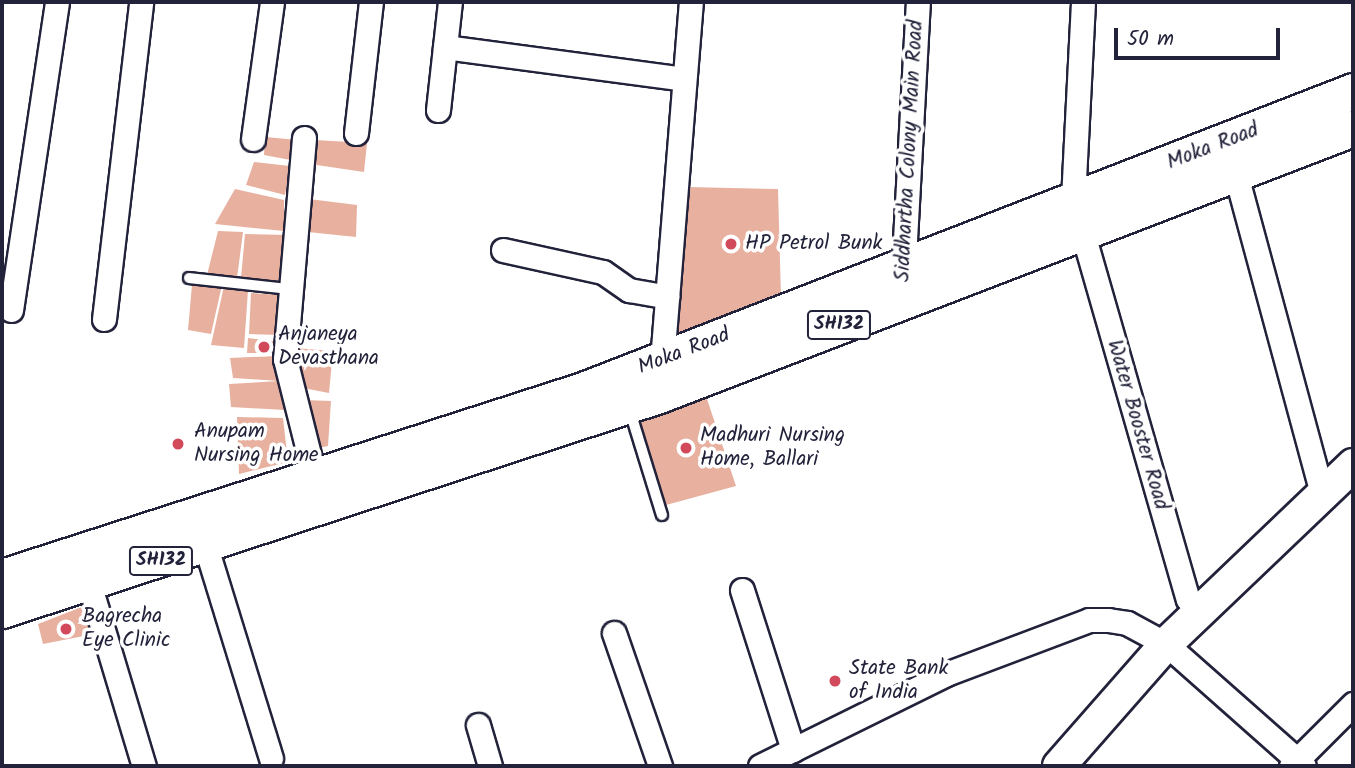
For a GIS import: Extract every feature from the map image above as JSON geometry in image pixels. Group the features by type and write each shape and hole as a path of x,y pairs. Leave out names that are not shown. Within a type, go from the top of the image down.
{"main road":[{"name":"Moka Road","path":"2,610 205,547 628,405 902,285 1073,199 1353,91"},
{"name":"Moka Road","path":"2,576 316,478 662,361 902,285 1082,234 1236,171 1353,128"},
{"path":"1059,766 1166,645 1323,497 1353,465"}],"street":[{"path":"11,310 57,2"},
{"path":"104,319 141,2"},
{"path":"253,139 272,2"},
{"path":"356,133 371,2"},
{"path":"438,110 450,2"},
{"path":"662,361 691,2"},
{"name":"Siddhartha Colony Main Road","path":"902,285 918,2"},
{"name":"Water Booster Road","path":"1083,2 1073,199 1188,599 1201,611"},
{"path":"445,47 684,79"},
{"path":"304,138 285,359 316,478"},
{"path":"1236,171 1323,497"},
{"path":"503,250 603,272 629,290 667,297"},
{"path":"205,547 271,758"},
{"path":"89,583 144,766"},
{"path":"742,590 793,750"},
{"path":"760,766 946,674 1089,621 1127,623 1166,645 1297,764 1353,704"},
{"path":"614,633 660,766"},
{"path":"478,725 490,766"}],"lane":[{"path":"189,278 289,289"},
{"path":"628,405 662,515"}],"building":[{"path":"265,137 298,140 296,161 264,155"},
{"path":"315,140 367,143 364,172 310,164"},
{"path":"254,162 290,166 285,195 246,185"},
{"name":"HP Petrol Bunk","path":"687,187 778,189 781,298 674,345"},
{"path":"235,189 284,200 284,231 215,224"},
{"path":"301,198 357,205 356,237 298,231"},
{"path":"218,231 243,232 237,278 207,275"},
{"path":"245,234 289,235 285,283 241,278"},
{"path":"192,285 222,285 211,334 188,330"},
{"path":"224,286 248,290 244,348 211,345"},
{"path":"251,293 281,295 279,335 249,334"},
{"name":"Anjaneya Devasthana","path":"248,338 280,342 281,353 247,353"},
{"path":"294,348 333,351 329,393 298,387"},
{"path":"276,356 285,410 231,407 229,384 279,381 233,378 230,358"},
{"name":"Madhuri Nursing Home, Ballari","path":"703,387 736,486 666,505 636,410"},
{"path":"303,400 331,401 328,446 318,448"},
{"path":"237,417 283,418 288,462 239,474"},
{"name":"Bagrecha Eye Clinic","path":"87,605 94,634 43,644 38,624"}],"place":[{"name":"HP Petrol Bunk","path":"731,244"},
{"name":"Anjaneya Devasthana","path":"264,347"},
{"name":"Anupam Nursing Home","path":"178,444"},
{"name":"Madhuri Nursing Home, Ballari","path":"686,448"},
{"name":"Bagrecha Eye Clinic","path":"66,629"},
{"name":"State Bank of India","path":"835,681"}]}
